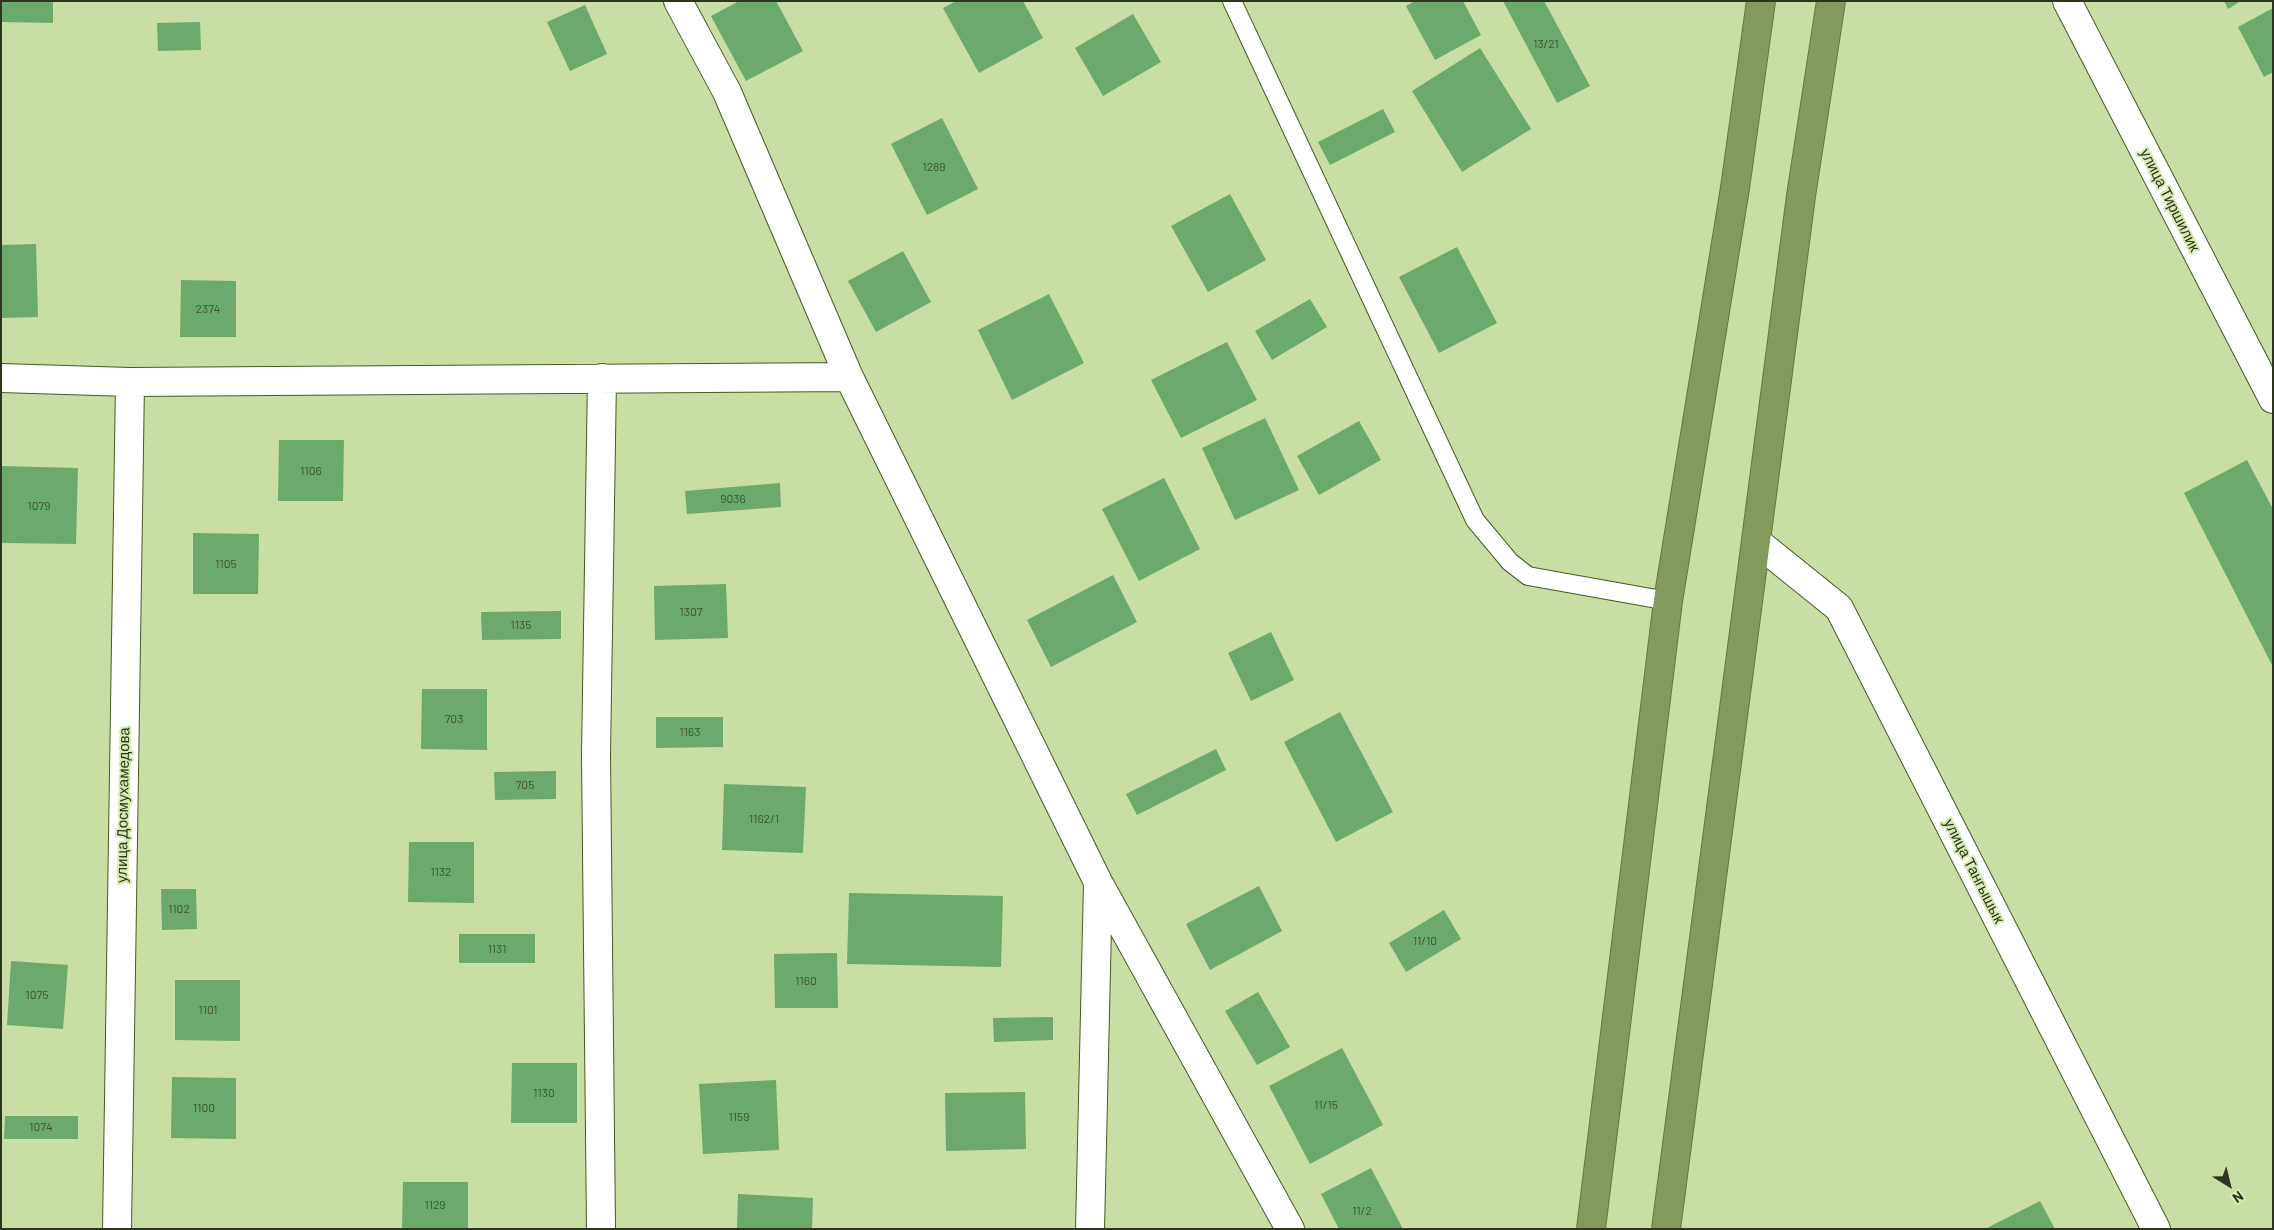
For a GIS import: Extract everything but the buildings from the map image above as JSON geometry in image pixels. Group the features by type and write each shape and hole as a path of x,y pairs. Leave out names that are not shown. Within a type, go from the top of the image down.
{"highway":[{"path":"1590,1229 1668,601 1735,188 1761,1"},
{"path":"1666,1229 1802,196 1831,1"}],"street":[{"path":"678,1 727,92 849,377 1098,882 1290,1229"},
{"name":"улица Тиршилик","path":"2067,1 2273,399"},
{"path":"1,378 130,382 849,377"},
{"path":"601,1229 596,754 602,378"},
{"name":"улица Досмухамедова","path":"117,1229 130,382"},
{"name":"улица Тангышык","path":"1757,542 1840,608 2156,1229"},
{"path":"1090,1229 1098,882"}],"lane":[{"path":"1232,1 1475,520 1510,562 1528,576 1668,601"}]}
